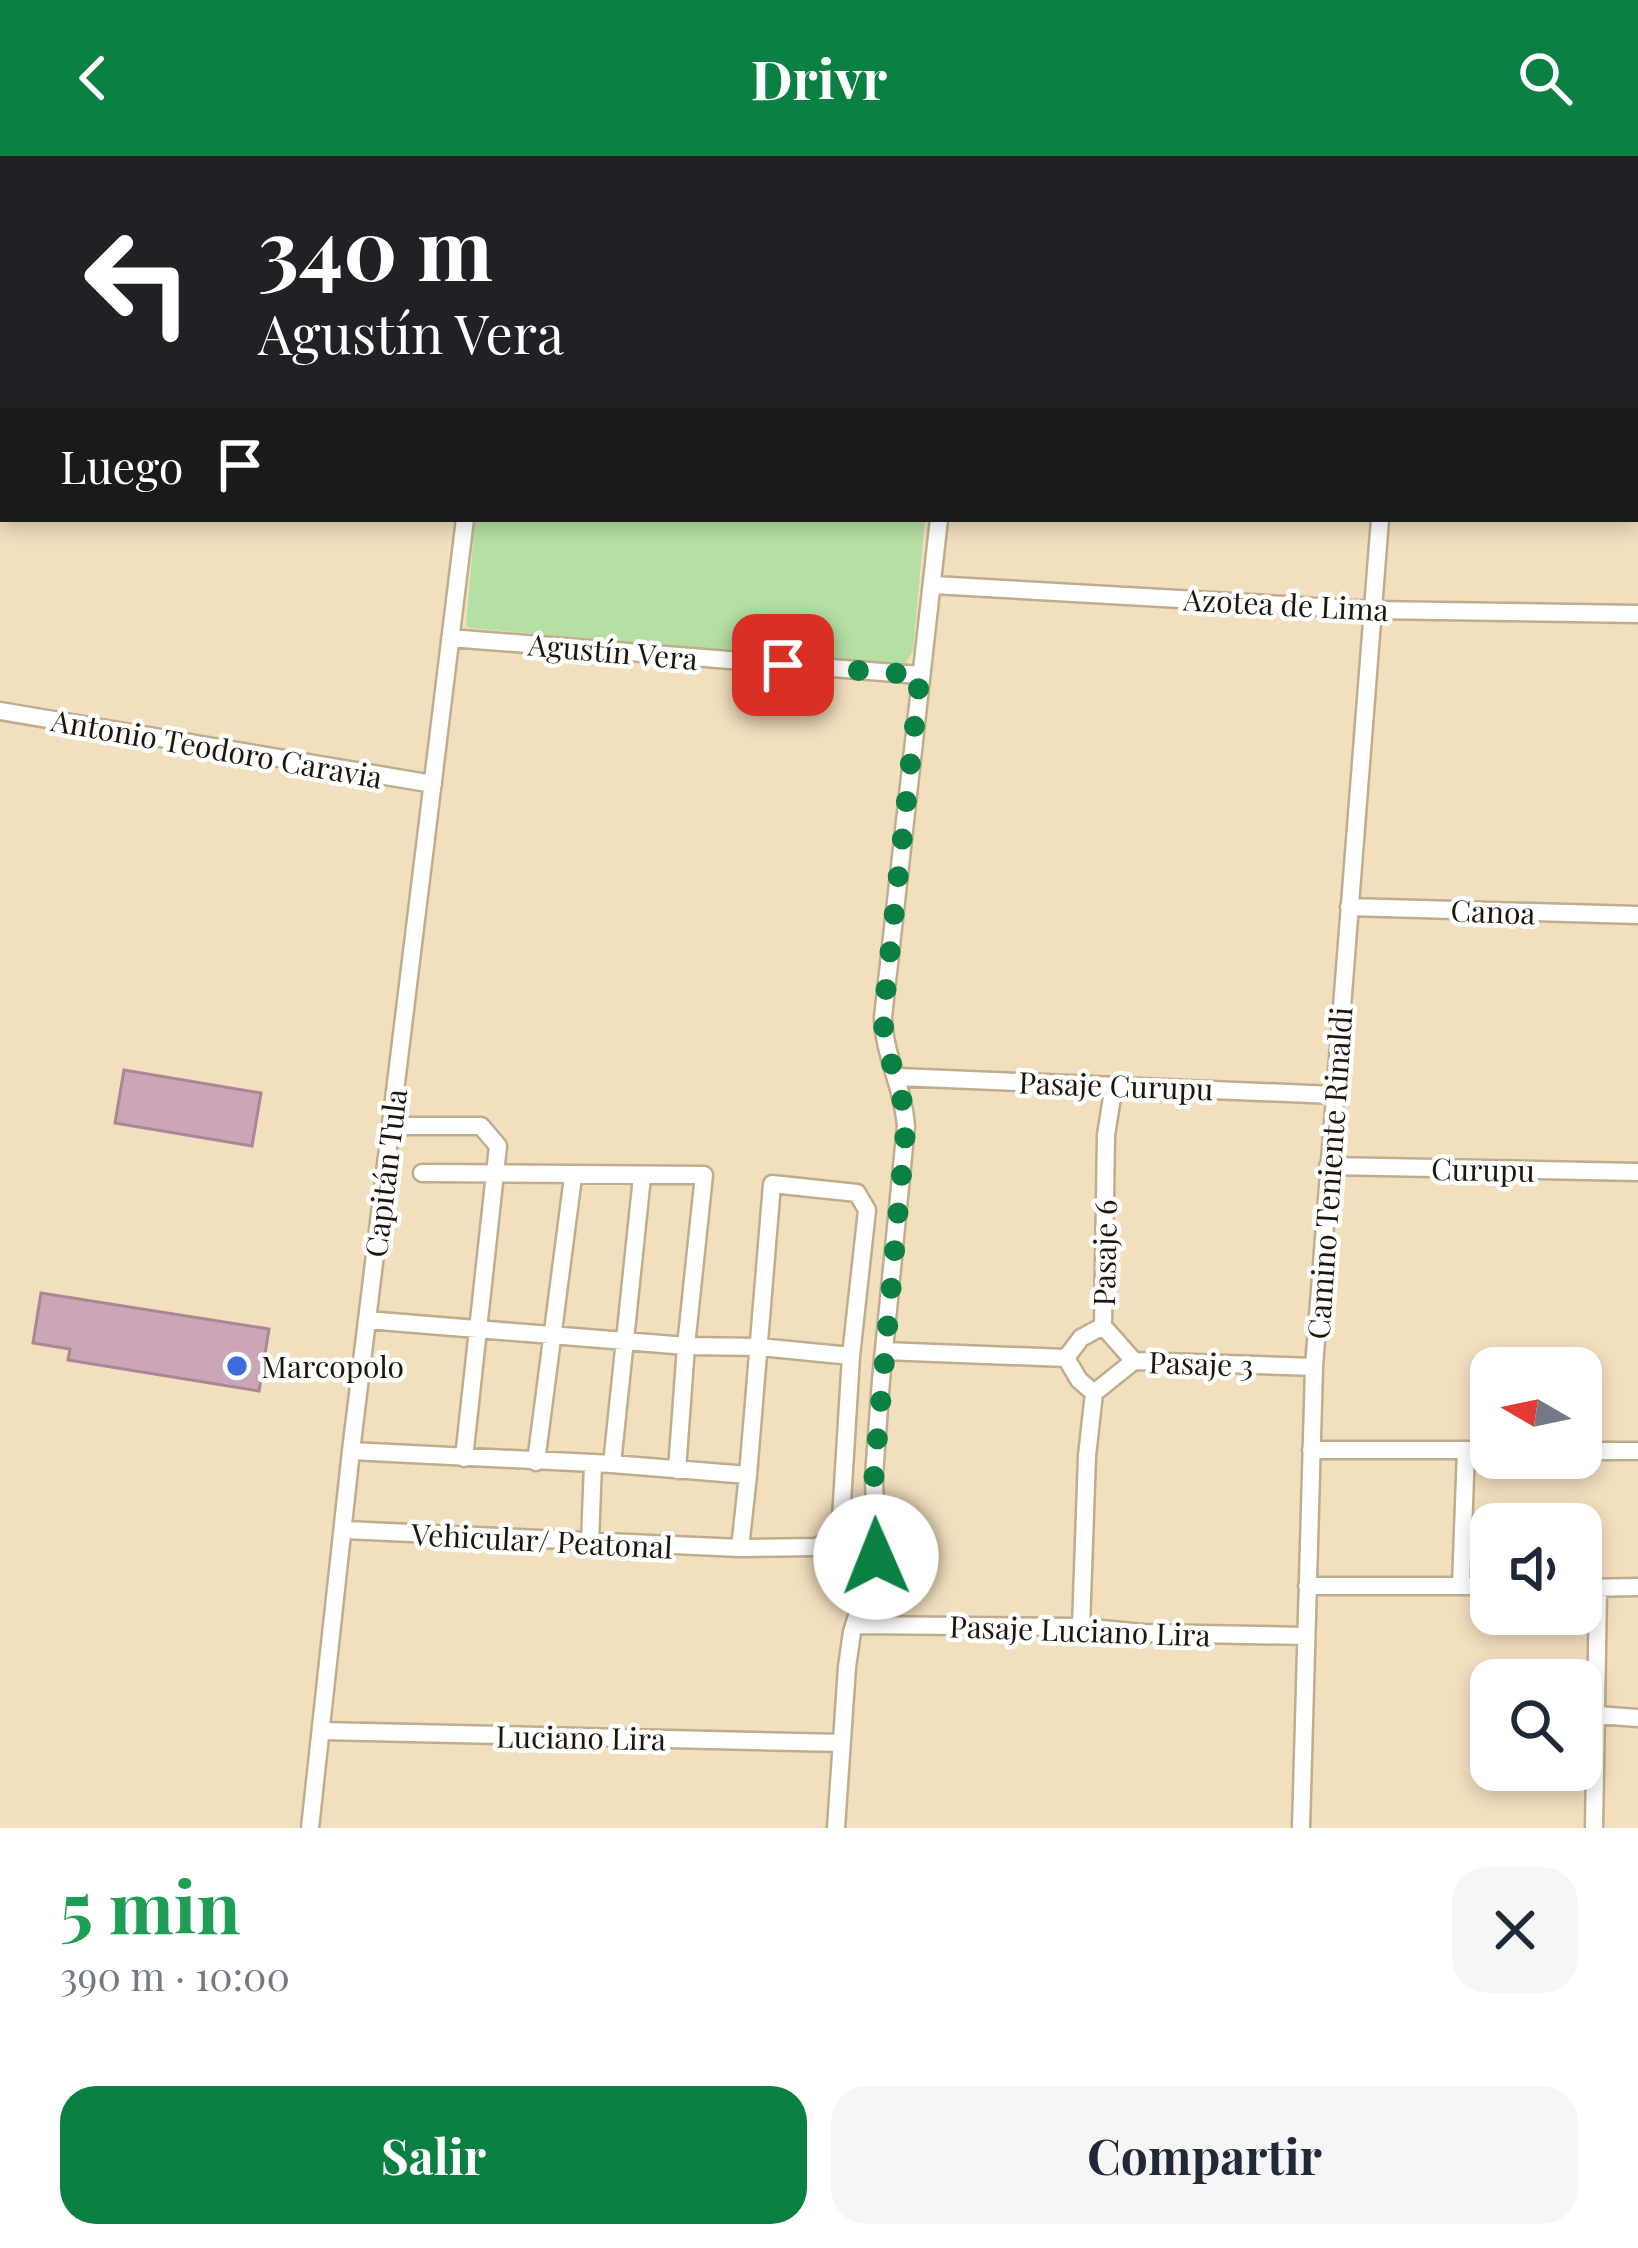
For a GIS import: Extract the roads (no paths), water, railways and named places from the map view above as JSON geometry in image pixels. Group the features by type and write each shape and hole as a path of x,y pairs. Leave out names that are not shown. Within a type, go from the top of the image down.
{"street":[{"name":"Capitán Tula","path":"310,1828 351,1451 465,522"},
{"path":"836,1828 854,1625 876,1557 874,1476 906,1126 904,1096 887,1058 883,1017 939,522"},
{"name":"Camino Teniente Rinaldi","path":"1301,1828 1314,1367 1380,522"},
{"name":"Azotea de Lima","path":"934,585 1373,610 1638,614"},
{"name":"Agustín Vera","path":"450,638 920,675"},
{"name":"Antonio Teodoro Caravia","path":"0,712 433,784"},
{"name":"Canoa","path":"1349,907 1638,915"},
{"name":"Pasaje Curupu","path":"898,1078 1334,1095"},
{"name":"Pasaje 6","path":"1066,1358 1081,1338 1103,1326 1106,1135 1114,1084"},
{"path":"391,1126 481,1126 498,1146 464,1458"},
{"name":"Curupu","path":"1328,1166 1638,1172"},
{"path":"422,1173 704,1175 677,1470"},
{"path":"536,1462 573,1177"},
{"path":"590,1543 624,1344 642,1177"},
{"name":"Vehicular/ Peatonal","path":"345,1529 740,1548 817,1547 840,1535 851,1356 867,1210 857,1193 772,1184 740,1548"},
{"path":"367,1320 624,1344 759,1347 851,1356"},
{"name":"Pasaje 3","path":"1103,1326 1134,1361 1314,1367"},
{"path":"884,1351 1066,1358 1094,1393"},
{"path":"1082,1627 1087,1456 1094,1393 1134,1361"},
{"path":"1311,1450 1470,1450"},
{"path":"1461,1585 1466,1450"},
{"path":"351,1451 748,1475"},
{"path":"1602,1451 1638,1451"},
{"path":"1307,1586 1470,1585"},
{"path":"1602,1588 1638,1587"},
{"name":"Pasaje Luciano Lira","path":"854,1625 1306,1636"},
{"path":"1602,1715 1638,1718"},
{"name":"Luciano Lira","path":"322,1731 841,1743"},
{"path":"1594,1828 1595,1791"}],"place":[{"name":"Marcopolo","path":"237,1366"}]}
